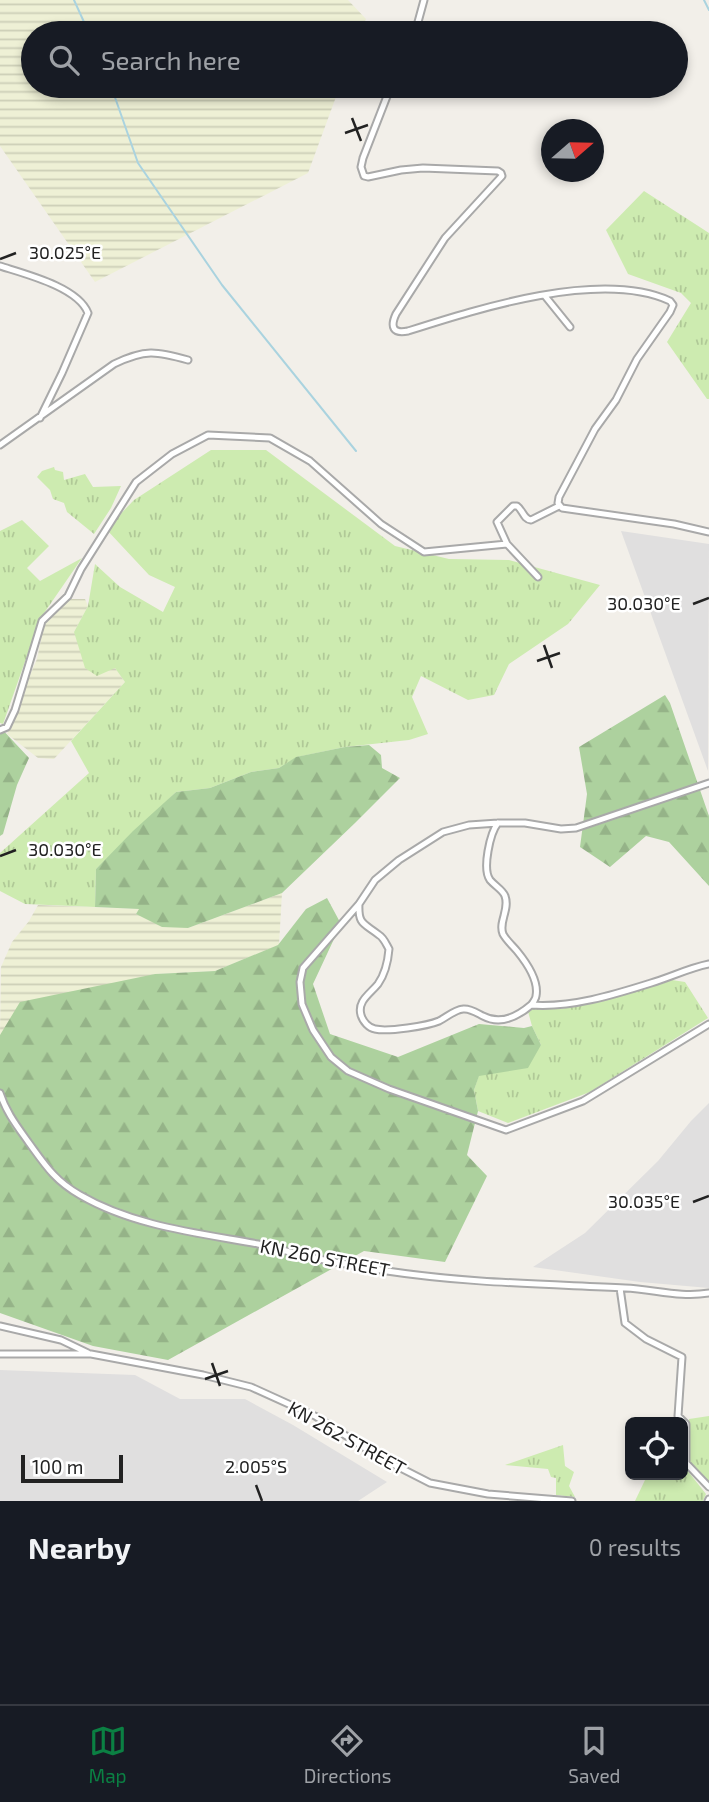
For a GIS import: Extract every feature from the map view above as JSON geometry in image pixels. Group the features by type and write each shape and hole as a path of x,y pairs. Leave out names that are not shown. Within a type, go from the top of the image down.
{"street":[{"path":"418,21 424,0"},
{"path":"386,98 363,158 364,176 423,167 498,171 502,176 445,238 396,314 393,320 396,331 408,331 483,308 584,289 645,293 663,298 673,305 637,359 616,400 595,429 559,497 559,506"},
{"path":"0,266 44,281 76,296 85,305 88,313 40,418"},
{"path":"545,296 570,327"},
{"path":"0,445 114,365 134,355 157,352 188,360"},
{"path":"0,730 7,727 15,710 43,621 68,596 81,569 136,482 172,454 208,435 270,438 310,461 380,524 424,552 507,544"},
{"path":"538,577 507,544 497,522 513,506 521,508 525,517 531,520 559,506"},
{"path":"559,506 709,532"},
{"path":"709,783 576,828 498,823 469,825 443,832 399,860 375,880 359,904 303,968 300,982 302,1004 313,1030 331,1057 348,1072 506,1130 583,1101 709,1024"},
{"path":"359,904 358,917 365,926 381,936 389,949 385,970 361,1004 360,1013 364,1022 373,1029 416,1027 437,1022 460,1009 468,1009 490,1020 504,1020 520,1014 536,997 536,985 523,958 503,933 502,922 507,912 505,895 488,878 490,839 498,823"},
{"path":"531,1005 584,1001 709,964"},
{"name":"KN 260 STREET","path":"0,1093 14,1123 43,1164 62,1184 100,1205 139,1220 268,1246 313,1258 389,1271 484,1281 620,1288 665,1294 709,1293"},
{"path":"620,1288 625,1323 646,1339 681,1357 678,1416 686,1424 686,1463 709,1488"},
{"path":"0,1326 61,1340 91,1354"},
{"name":"KN 262 STREET","path":"0,1354 91,1354 203,1374 251,1387 315,1416 379,1457 430,1483 488,1494 572,1501"}],"shaded area":[{"path":"621,531 709,544 708,771"},
{"path":"709,1103 709,1288 640,1282 533,1267 585,1233 658,1161"},
{"path":"0,1370 135,1375 180,1399 245,1399 387,1482 358,1501 0,1501"}],"green space":[{"path":"0,0 348,0 366,19 21,21 21,98 336,98 308,173 95,282 0,146"},
{"path":"644,191 709,233 709,399 667,342 691,303 681,293 628,274 606,230"},
{"path":"211,450 266,450 395,546 449,559 509,560 600,585 568,624 509,664 494,695 468,700 421,676 412,697 428,734 409,740 345,747 297,757 279,768 251,772 210,788 176,792 96,869 95,907 25,904 0,891 0,853 89,773 71,741 125,682 115,668 97,676 85,668 74,632 88,606 95,564 120,587 163,612 175,587 149,575 106,529 134,500"},
{"path":"54,467 55,470 63,472 64,480 85,474 93,487 121,486 94,534 67,512 64,503 53,499 50,490 37,477 42,471"},
{"path":"22,520 49,546 27,568 40,581 82,558 40,619 3,724 0,723 0,531"},
{"path":"69,599 85,599 88,606 74,632 115,668 125,682 54,759 38,758 7,734 37,659 44,625"},
{"path":"665,695 709,816 709,886 669,842 646,836 610,867 580,847 587,794 579,747"},
{"path":"0,727 29,758 17,785 3,834 0,836"},
{"path":"369,745 381,755 382,768 400,778 282,893 188,928 162,927 136,914 139,909 95,907 96,869 176,792 210,788 251,772 279,768 296,757"},
{"path":"282,893 279,945 215,971 155,974 0,1035 1,967 12,942 38,905 140,909 136,914 188,928"},
{"path":"327,898 341,924 313,984 330,1034 398,1057 479,1024 524,1028 532,1026 541,1045 528,1068 479,1076 474,1090 478,1111 467,1155 487,1176 445,1262 364,1251 168,1360 93,1346 0,1313 0,1035 20,1002 155,974 215,971 278,945 306,909"},
{"path":"672,980 685,982 708,1018 590,1092 508,1123 478,1111 474,1090 479,1075 541,1045 527,1008 561,1009"},
{"path":"709,1416 709,1482 690,1462 689,1419"},
{"path":"563,1445 565,1466 574,1472 569,1486 575,1497 556,1495 556,1478 551,1477 548,1469 505,1465"},
{"path":"688,1471 706,1494 703,1501 635,1501 645,1480 688,1480"}],"waterway":[{"path":"74,0 84,21"},
{"path":"704,0 709,10"},
{"path":"115,98 138,163 222,285 356,451"}]}
